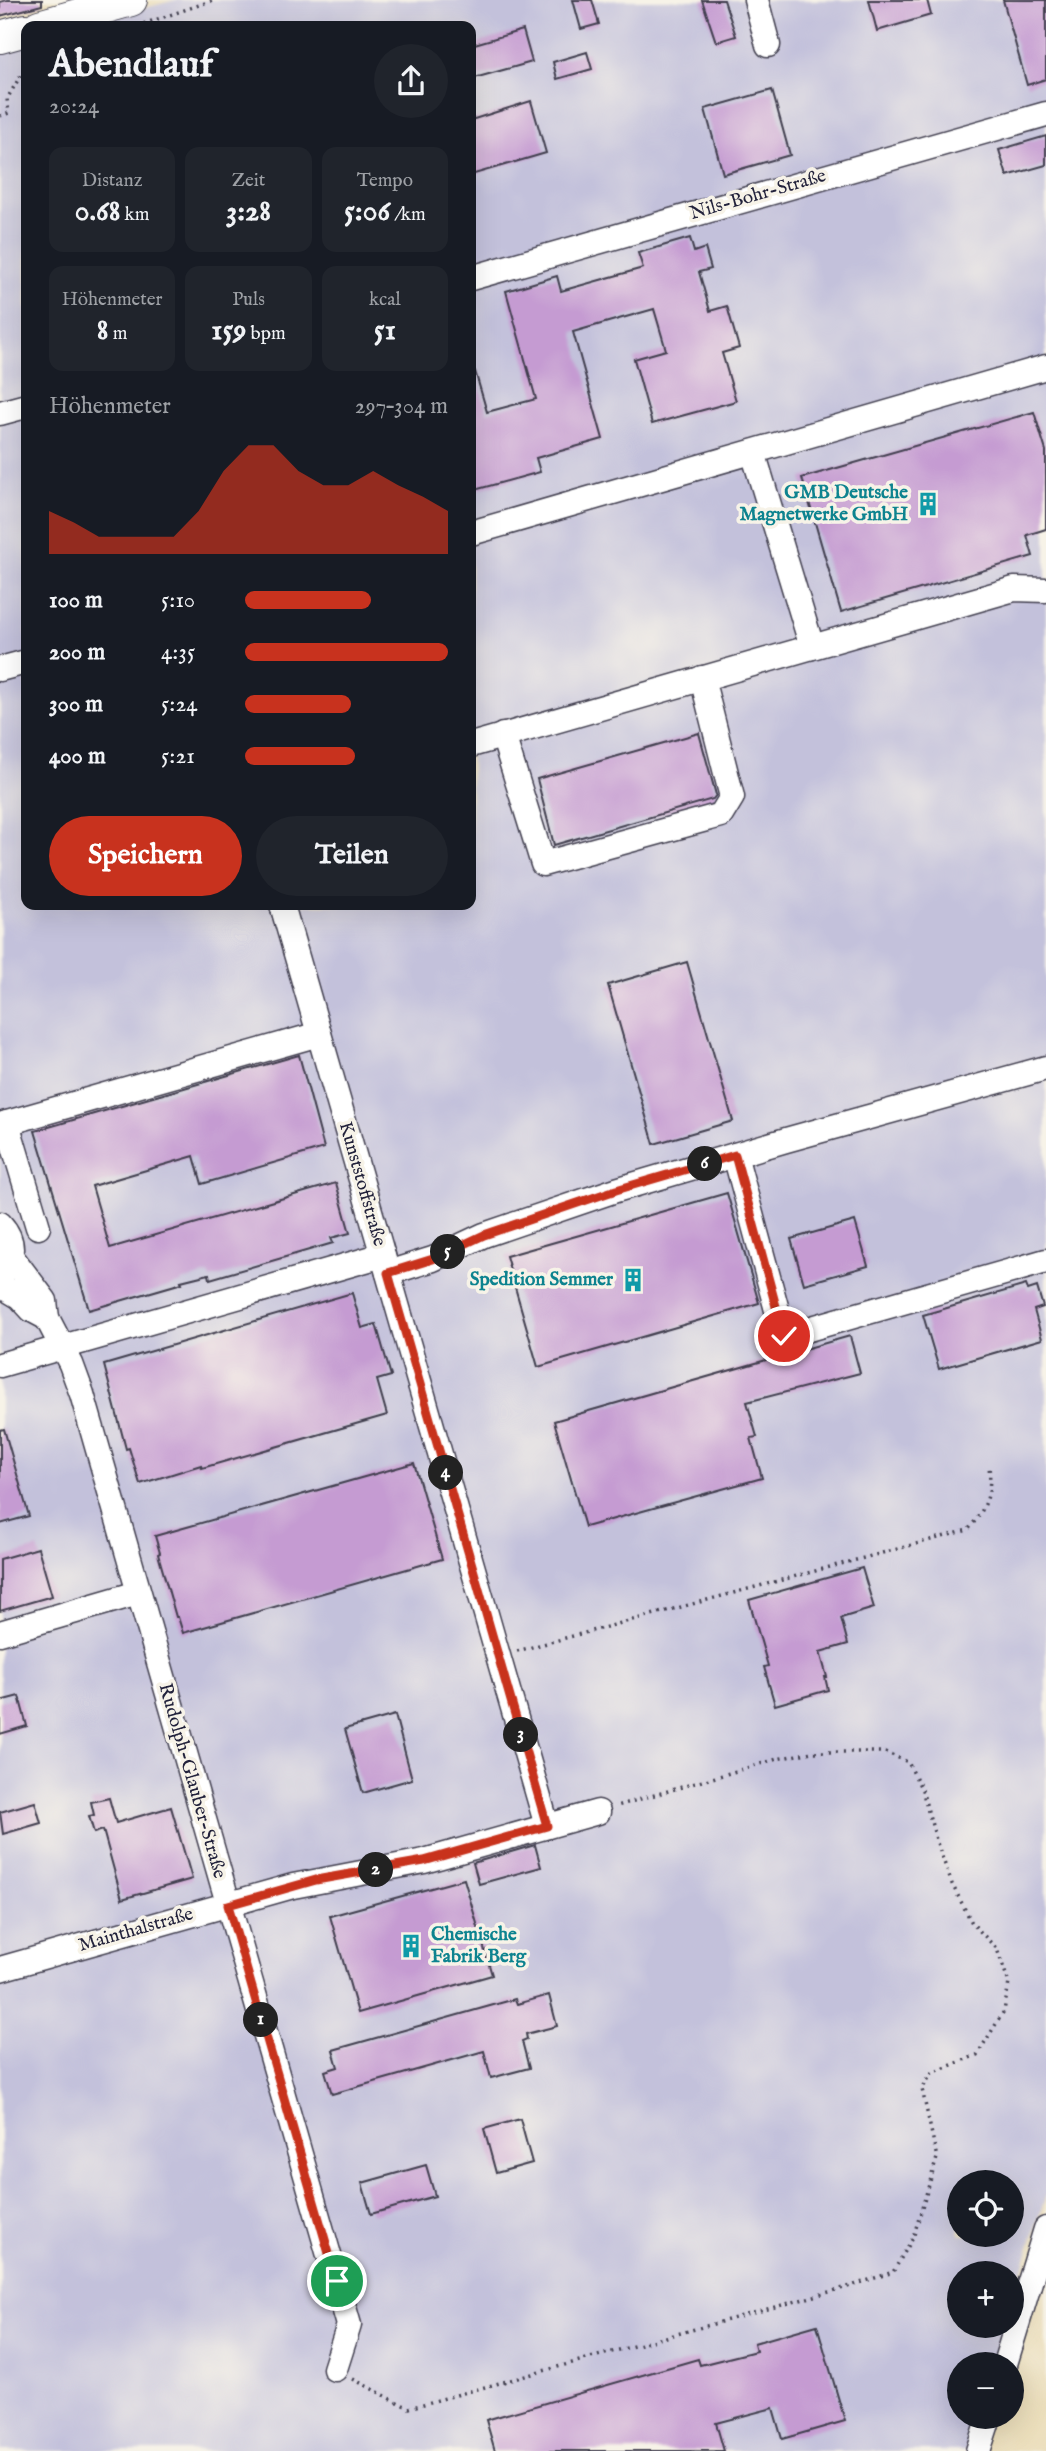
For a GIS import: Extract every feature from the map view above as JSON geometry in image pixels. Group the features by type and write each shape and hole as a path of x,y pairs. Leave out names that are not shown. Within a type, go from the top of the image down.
{"main road":[{"path":"56,21 131,0"},
{"path":"0,37 21,31"}],"street":[{"path":"756,0 768,46"},
{"name":"Nils-Bohr-Straße","path":"476,277 1046,114"},
{"path":"476,532 1046,367"},
{"path":"0,413 21,407"},
{"path":"753,452 812,647"},
{"path":"476,743 1014,589 1046,590"},
{"path":"0,669 21,663"},
{"path":"503,735 543,864 721,816 732,797 702,678"},
{"name":"Kunststoffstraße","path":"283,910 547,1826"},
{"path":"38,1227 4,1124 319,1034"},
{"path":"0,1365 385,1264 433,1259 484,1235 589,1199 735,1155 1046,1069"},
{"path":"735,1155 784,1336 1046,1261"},
{"name":"Rudolph-Glauber-Straße","path":"0,1224 9,1237 6,1266 46,1301 47,1318 64,1348 79,1385 349,2325 335,2369"},
{"name":"Rudolph-Glauber-Straße","path":"0,1285 47,1318"},
{"path":"0,1633 138,1593"},
{"name":"Mainthalstraße","path":"0,1969 316,1880 424,1861 598,1812"},
{"path":"1009,2352 1046,2229"},
{"path":"978,2451 985,2429"}],"path":[{"path":"152,21 214,0"},
{"path":"0,116 9,113 7,99 21,75"},
{"path":"498,1656 968,1530 985,1508 991,1479 989,1466"},
{"path":"335,2369 409,2408 851,2286 893,2272 914,2238 937,2158 922,2089 932,2073 977,2055 1004,2011 1009,1983 997,1949 972,1923 952,1884 922,1790 908,1762 885,1752 812,1752 777,1759 598,1812"}],"shaded area":[{"path":"175,0 1046,0 1046,2195 1024,2266 1024,2261 947,2261 947,2338 1000,2338 996,2352 947,2352 947,2429 972,2429 965,2451 0,2451 0,48 21,42 21,910 476,910 476,21 97,21"}],"building":[{"path":"42,0 42,5 0,16 0,2"},
{"path":"573,0 592,0 599,24 581,29"},
{"path":"702,0 724,0 736,36 716,42"},
{"path":"869,0 927,0 931,15 877,31"},
{"path":"1003,0 1046,0 1046,79 1027,85"},
{"path":"523,30 532,62 476,78 476,44"},
{"path":"587,52 592,69 557,79 553,62"},
{"path":"772,90 790,155 723,174 705,109"},
{"path":"531,101 546,153 476,174 476,118"},
{"path":"1046,136 1046,165 1007,176 999,150"},
{"path":"690,238 694,252 705,248 711,269 699,272 710,311 727,306 739,348 722,353 736,401 652,424 634,359 666,350 654,309 573,332 603,439 536,458 540,472 476,490 476,374 487,412 536,399 506,291 557,276 561,291 643,268 638,253"},
{"name":"GMB Deutsche Magnetwerke GmbH","path":"1034,412 1046,451 1046,529 1027,535 1033,556 841,612 802,478"},
{"path":"699,733 716,795 713,799 554,845 537,779"},
{"path":"687,962 733,1121 654,1144 608,985"},
{"path":"299,1055 324,1148 202,1184 194,1156 92,1186 110,1248 336,1183 350,1233 331,1238 333,1243 210,1279 209,1274 181,1281 182,1283 89,1310 35,1131"},
{"name":"Spedition Semmer","path":"727,1193 759,1303 538,1367 506,1256"},
{"path":"855,1221 868,1266 804,1284 791,1239"},
{"path":"1026,1285 1028,1290 1037,1287 1043,1307 1034,1310 1042,1339 939,1369 923,1315"},
{"path":"352,1293 362,1328 376,1324 391,1376 377,1380 387,1415 140,1484 129,1448 126,1449 104,1365"},
{"path":"850,1336 860,1373 747,1402 757,1437 751,1438 762,1478 585,1527 554,1421"},
{"path":"4,1429 29,1516 0,1524 0,1430"},
{"path":"414,1463 442,1559 183,1633 176,1617 155,1536"},
{"path":"38,1548 52,1596 0,1611 0,1559"},
{"path":"862,1568 874,1608 841,1618 848,1644 820,1652 828,1690 775,1705 764,1667 768,1666 749,1600"},
{"path":"19,1696 27,1726 0,1734 0,1701"},
{"path":"395,1715 412,1779 363,1793 345,1729"},
{"path":"109,1798 116,1823 171,1807 192,1879 122,1899 103,1830 94,1833 89,1816 94,1815 91,1802"},
{"path":"35,1802 41,1823 3,1834 0,1812"},
{"path":"535,1845 541,1867 479,1884 473,1863"},
{"name":"Chemische Fabrik Berg","path":"464,1879 492,1975 358,2013 330,1916"},
{"path":"549,1995 557,2026 526,2034 527,2039 522,2041 529,2068 491,2078 484,2051 332,2094 325,2071 338,2067 333,2050 515,1999 517,2004"},
{"path":"520,2119 532,2163 496,2173 484,2129"},
{"path":"426,2165 435,2196 371,2214 362,2183"},
{"path":"817,2325 845,2421 782,2439 773,2408 716,2423 724,2451 495,2451 486,2420 698,2359 700,2365 756,2351 754,2343"}],"place":[{"name":"GMB Deutsche Magnetwerke GmbH","path":"928,504"},
{"name":"Spedition Semmer","path":"633,1280"},
{"name":"Chemische Fabrik Berg","path":"411,1946"}],"route":[{"path":"337,2281 228,1905 316,1880 424,1861 547,1826 388,1273 433,1259 484,1235 616,1190 735,1155 784,1336"}]}
